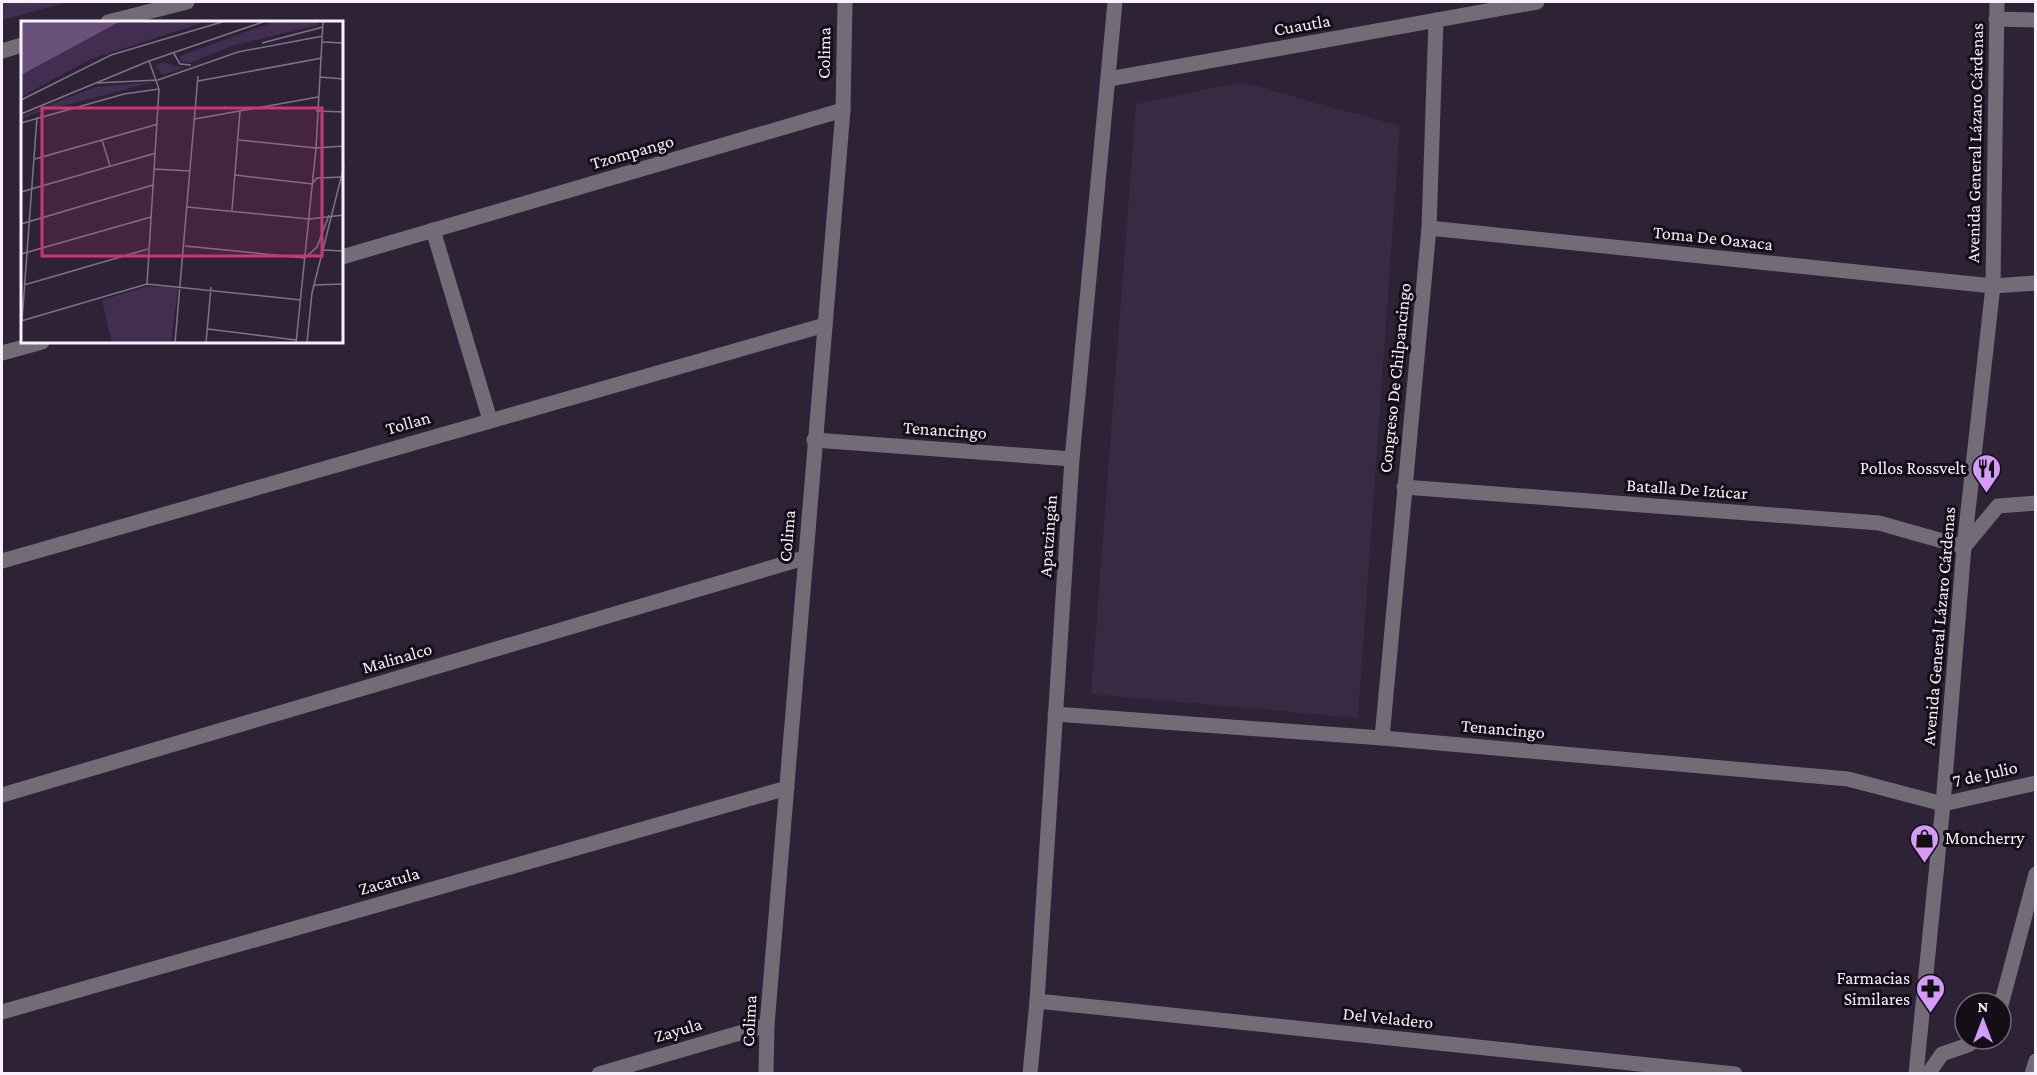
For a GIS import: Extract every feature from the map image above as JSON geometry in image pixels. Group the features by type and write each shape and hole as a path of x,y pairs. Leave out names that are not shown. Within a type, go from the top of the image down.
{"street":[{"path":"112,21 187,2"},
{"name":"Colima","path":"766,1074 767,1025 788,788 804,558 843,110 845,2"},
{"name":"Apatzingán","path":"1030,1074 1037,1001 1072,459 1115,2"},
{"name":"Cuautla","path":"1109,79 1537,2"},
{"name":"Avenida General Lázaro Cárdenas","path":"1916,1074 1943,804 1964,547 1992,286 1998,2"},
{"path":"1996,19 2036,21"},
{"name":"Congreso De Chilpancingo","path":"1382,738 1429,228 1436,20"},
{"path":"2,51 21,45"},
{"name":"Tzompango","path":"344,256 843,110"},
{"name":"Toma De Oaxaca","path":"1429,228 1992,286 2036,283"},
{"path":"433,230 490,420"},
{"name":"Tollan","path":"2,561 825,326"},
{"path":"2,353 35,344"},
{"name":"Tenancingo","path":"814,440 1072,459"},
{"name":"Batalla De Izúcar","path":"1404,487 1879,523 1964,547"},
{"path":"1964,547 1998,506 2036,503"},
{"name":"Malinalco","path":"2,795 804,558"},
{"name":"Tenancingo","path":"1055,714 1382,738 1848,778 1943,804"},
{"name":"7 de Julio","path":"1943,804 2036,783"},
{"name":"Zacatula","path":"2,1012 788,788"},
{"path":"2005,991 2036,874"},
{"name":"Del Veladero","path":"1037,1001 1735,1074"},
{"name":"Zayula","path":"599,1074 767,1025"},
{"path":"1928,1074 1942,1054 1953,1050"},
{"path":"2032,1074 2036,1060"}],"shaded area":[{"path":"2,2 68,2 2,20"},
{"path":"1241,82 1400,126 1358,718 1091,694 1136,104"}],"place":[{"name":"Pollos Rossvelt","path":"1987,494"},
{"name":"Moncherry","path":"1924,864"},
{"name":"Farmacias Similares","path":"1931,1014"}]}
